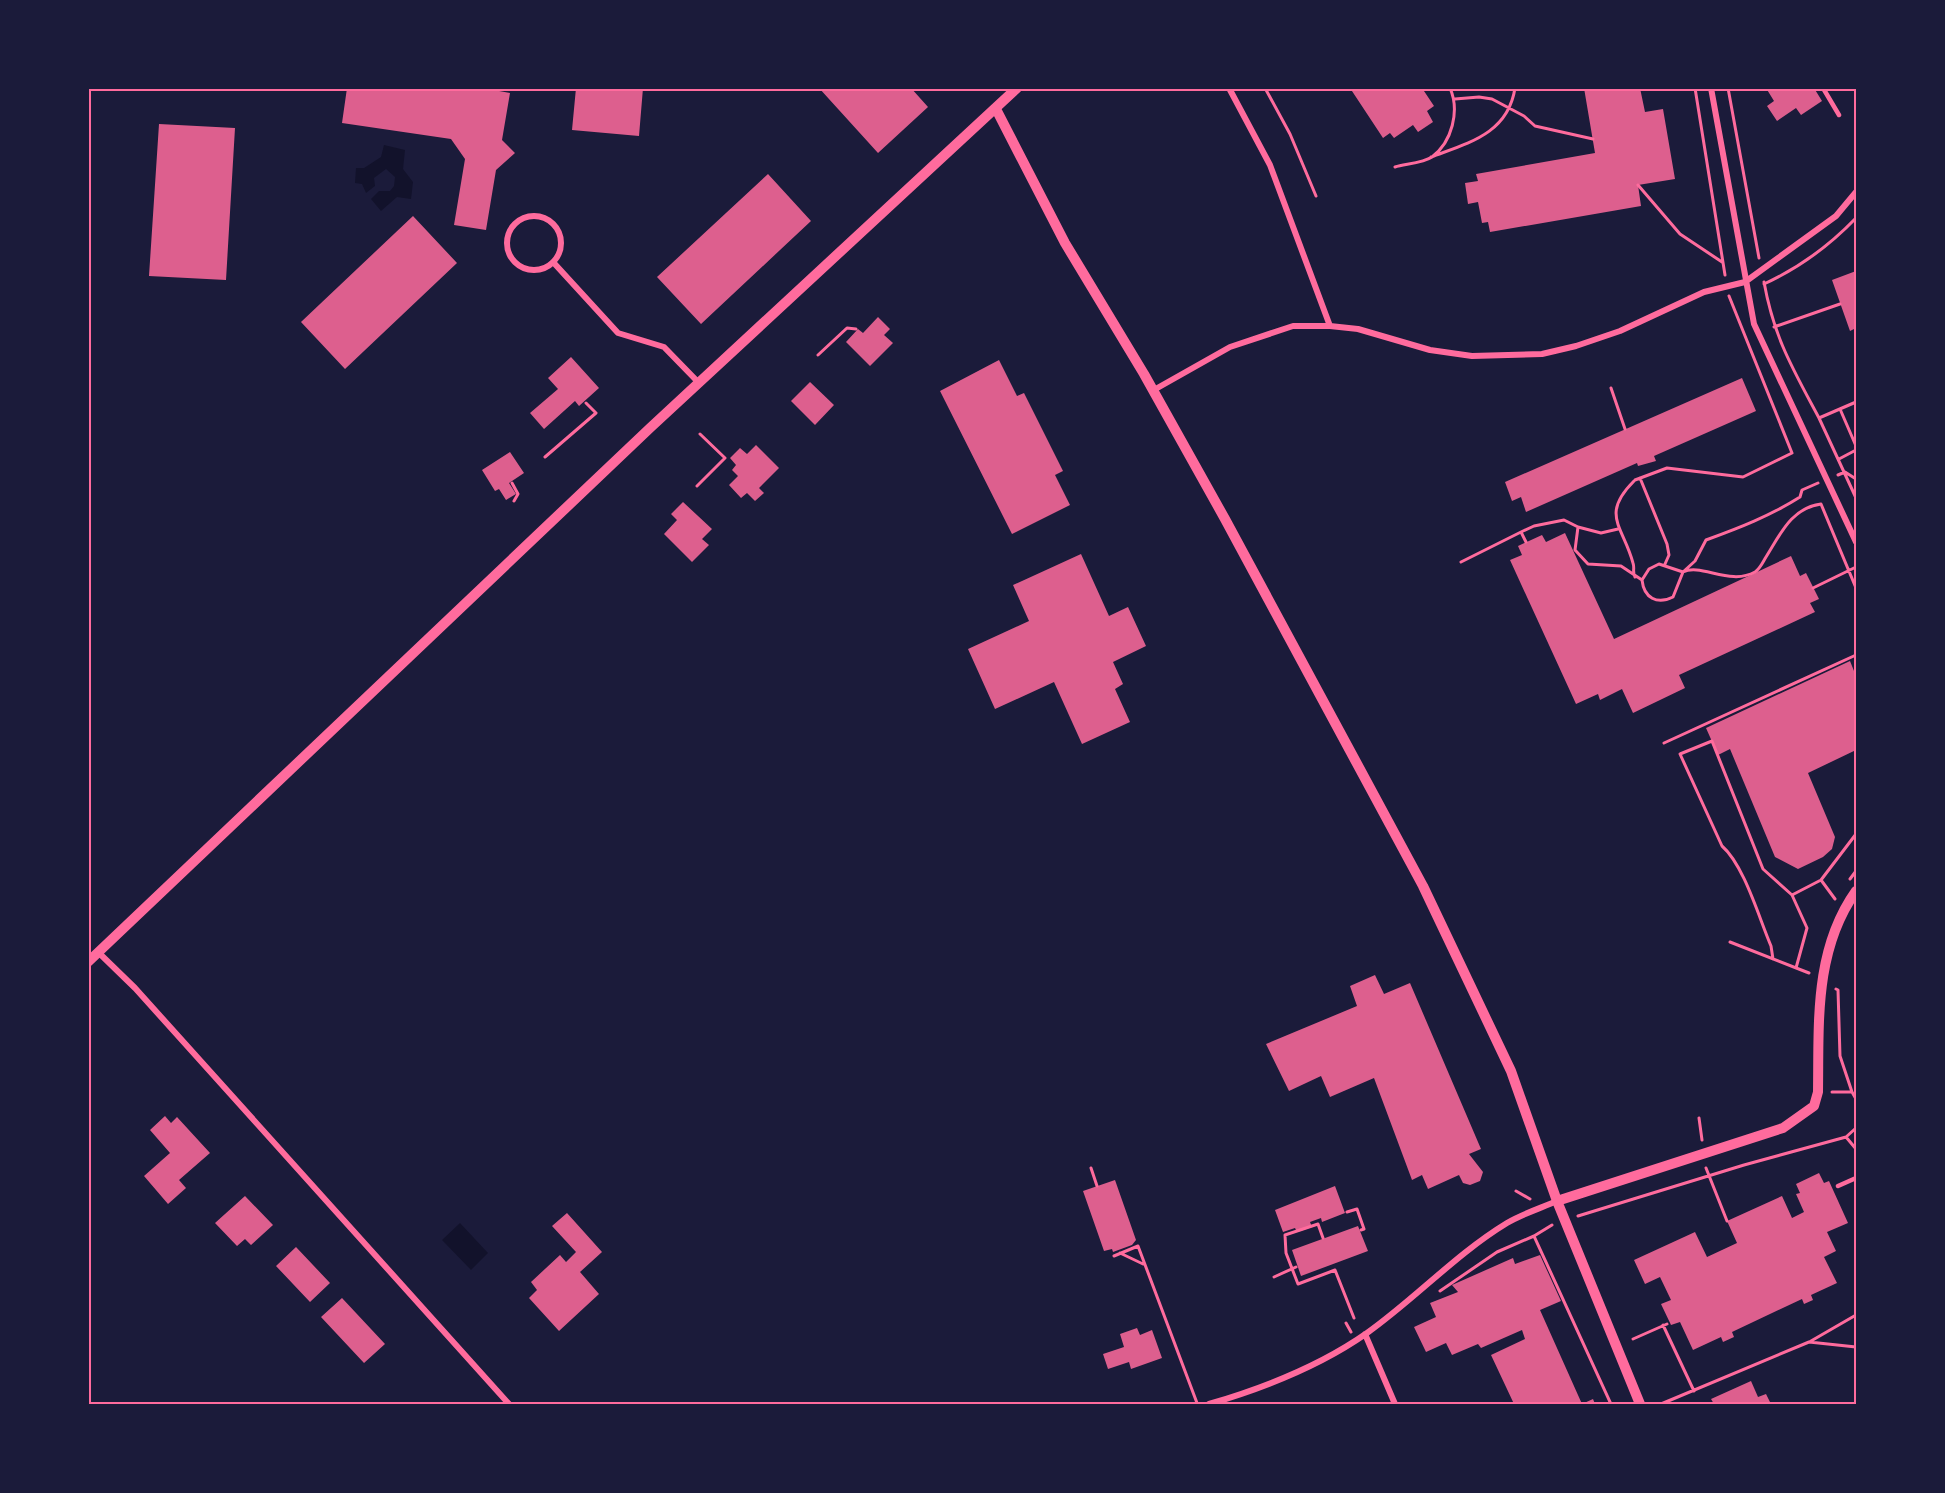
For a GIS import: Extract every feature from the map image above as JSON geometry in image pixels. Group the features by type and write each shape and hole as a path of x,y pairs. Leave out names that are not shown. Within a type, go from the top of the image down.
{"street":[{"path":"88,962 699,383 1017,88"},
{"path":"1229,88 1270,165 1330,326"},
{"path":"1711,88 1754,324 1857,542"},
{"path":"996,109 1065,243 1225,519 1424,886 1511,1071 1557,1201 1640,1404"},
{"path":"1152,392 1230,347 1293,326 1358,329 1430,350 1461,355 1542,354 1576,346 1609,335 1704,292 1745,282 1836,216 1857,192"},
{"path":"537,216 554,225 561,244 553,262 535,270 516,264 506,244 507,236 515,223 537,216"},
{"path":"553,262 618,333 664,347 699,383"},
{"path":"1209,1404 1249,1393 1310,1366 1365,1334 1473,1246 1508,1222 1557,1201 1783,1128 1814,1106 1818,1092 1821,986 1828,947 1837,924 1857,891"},
{"path":"98,952 135,988 509,1404"},
{"path":"1365,1334 1395,1404"}],"lane":[{"path":"1823,88 1839,115"},
{"path":"1838,1186 1857,1178"}],"path":[{"path":"1265,88 1290,134 1316,196"},
{"path":"1431,157 1452,126 1455,99 1450,88"},
{"path":"1395,167 1431,157 1484,137 1498,125 1509,110 1515,88"},
{"path":"1635,577 1634,564 1618,529 1615,510 1618,499 1635,480 1667,468 1743,477 1792,453 1727,287 1695,88"},
{"path":"1728,88 1761,270 1779,344 1819,418 1857,498"},
{"path":"1455,99 1479,97 1492,99 1524,116 1536,126 1593,139"},
{"path":"1638,185 1680,234 1722,262"},
{"path":"1730,298 1764,284 1801,264 1836,238 1857,218"},
{"path":"1774,327 1840,304"},
{"path":"818,355 847,328 856,329"},
{"path":"1611,388 1625,429"},
{"path":"545,457 596,413 586,402"},
{"path":"1819,418 1857,402"},
{"path":"1839,459 1857,448 1840,409"},
{"path":"697,486 725,458 700,434"},
{"path":"1845,472 1857,479"},
{"path":"1635,480 1640,478 1667,544 1669,555 1665,564"},
{"path":"512,483 518,494 514,501"},
{"path":"1683,572 1665,564 1649,569 1642,580 1643,589 1649,597 1664,602 1673,597 1678,590 1683,572 1695,561 1706,540 1754,522 1786,506 1800,497 1802,490"},
{"path":"1683,572 1690,568 1731,576 1745,576 1757,571 1788,521 1799,512 1821,504 1857,588"},
{"path":"1461,562 1534,526 1564,520 1578,527 1600,533 1618,529"},
{"path":"1578,527 1575,550 1588,564 1621,567 1642,580"},
{"path":"1521,532 1526,542"},
{"path":"1813,588 1857,567"},
{"path":"1664,743 1857,655"},
{"path":"1773,959 1771,946 1741,871 1733,856 1722,846 1680,754 1712,741 1763,868 1792,895 1807,928 1796,968"},
{"path":"1792,895 1821,880 1857,834"},
{"path":"1821,880 1835,898"},
{"path":"1730,942 1809,973"},
{"path":"1821,986 1838,990 1840,1056 1852,1092"},
{"path":"1699,1118 1707,1176 1727,1221"},
{"path":"1435,1294 1497,1252 1565,1220 1707,1176 1846,1137 1857,1128"},
{"path":"1846,1137 1857,1149"},
{"path":"1091,1168 1097,1186"},
{"path":"1347,1212 1357,1209 1364,1229 1361,1230"},
{"path":"1323,1238 1318,1224 1285,1235 1287,1253 1298,1284 1335,1270 1354,1318"},
{"path":"1534,1236 1611,1404"},
{"path":"1114,1256 1138,1246 1198,1404"},
{"path":"1120,1253 1145,1265"},
{"path":"1274,1277 1294,1268"},
{"path":"1661,1404 1809,1342 1857,1315"},
{"path":"1633,1339 1665,1325 1694,1391"},
{"path":"1809,1342 1857,1347"}],"shaded area":[{"path":"384,145 405,150 403,169 413,182 411,199 397,197 381,211 371,199 379,191 390,191 394,186 395,177 386,169 374,178 375,186 366,193 362,184 355,183 356,168 364,168 381,157"},
{"path":"460,1223 488,1253 471,1270 442,1240"}],"building":[{"path":"347,88 483,88 510,93 502,140 515,153 496,170 486,230 454,225 465,159 451,139 342,123"},
{"path":"576,88 643,88 639,136 572,130"},
{"path":"819,88 911,88 928,107 878,153"},
{"path":"1350,88 1422,88 1434,106 1427,111 1433,122 1418,132 1413,125 1394,138 1390,133 1383,138"},
{"path":"1584,88 1640,88 1645,112 1663,109 1675,179 1638,185 1641,206 1490,232 1488,222 1482,223 1478,202 1468,204 1465,183 1478,181 1476,174 1595,153"},
{"path":"1766,88 1814,88 1822,101 1801,115 1796,108 1777,121 1767,106 1774,101"},
{"path":"159,124 235,128 226,280 149,276"},
{"path":"768,174 811,221 701,324 657,277"},
{"path":"413,216 457,263 345,369 301,322"},
{"path":"1856,271 1856,328 1850,331 1832,280"},
{"path":"878,317 890,329 884,335 893,343 870,366 846,342 858,329 863,333"},
{"path":"571,357 599,388 579,406 575,401 544,429 530,413 558,389 548,378"},
{"path":"999,360 1017,396 1024,393 1063,471 1055,475 1070,505 1012,534 940,391"},
{"path":"1742,378 1756,411 1654,456 1656,461 1638,466 1637,463 1526,512 1521,497 1512,501 1505,482"},
{"path":"810,382 834,405 815,425 791,401"},
{"path":"756,445 779,468 759,488 764,493 755,501 747,493 741,498 729,485 738,476 732,470 736,465 730,458 740,448 747,454"},
{"path":"510,452 524,473 509,483 516,494 506,500 499,489 495,491 482,470"},
{"path":"683,502 712,529 702,539 709,545 692,562 664,534 677,520 671,514"},
{"path":"1565,533 1614,639 1791,556 1800,576 1806,573 1819,599 1810,603 1815,612 1679,675 1685,688 1633,713 1622,689 1600,700 1598,694 1576,704 1510,560 1522,555 1518,546 1542,535 1546,542"},
{"path":"1081,554 1109,616 1128,607 1146,646 1113,662 1123,684 1115,689 1130,722 1082,744 1054,682 995,709 968,649 1029,621 1013,585"},
{"path":"1850,661 1856,676 1856,750 1808,773 1835,837 1832,849 1823,857 1798,869 1775,857 1730,749 1718,755 1706,728"},
{"path":"1375,975 1384,994 1410,983 1481,1149 1469,1154 1483,1172 1480,1181 1470,1185 1463,1183 1459,1175 1428,1189 1422,1175 1412,1180 1374,1078 1330,1097 1321,1076 1289,1091 1266,1044 1357,1006 1350,986"},
{"path":"165,1116 171,1123 177,1117 210,1153 179,1180 186,1188 168,1204 144,1176 170,1153 150,1130"},
{"path":"1819,1173 1824,1183 1829,1181 1848,1223 1827,1232 1836,1251 1824,1257 1837,1283 1811,1295 1813,1300 1804,1304 1802,1299 1732,1332 1734,1337 1723,1342 1721,1337 1693,1350 1680,1322 1671,1325 1661,1304 1671,1300 1660,1277 1645,1284 1634,1260 1695,1232 1707,1257 1737,1243 1727,1221 1782,1196 1792,1218 1804,1212 1796,1194 1800,1193 1796,1184"},
{"path":"1115,1180 1136,1240 1132,1245 1113,1252 1112,1249 1104,1251 1083,1191"},
{"path":"1335,1186 1345,1213 1322,1222 1321,1218 1310,1222 1312,1227 1297,1232 1295,1228 1283,1232 1275,1210"},
{"path":"245,1196 273,1225 251,1245 245,1239 237,1246 215,1223"},
{"path":"567,1213 602,1252 580,1272 599,1294 559,1331 529,1298 537,1290 531,1282 560,1255 566,1262 576,1252 552,1226"},
{"path":"1358,1226 1368,1251 1301,1276 1292,1250"},
{"path":"296,1247 330,1283 310,1302 276,1266"},
{"path":"1540,1255 1561,1301 1540,1310 1582,1404 1514,1404 1491,1355 1525,1339 1522,1330 1481,1348 1478,1344 1452,1355 1446,1343 1426,1352 1414,1327 1436,1317 1430,1303 1458,1292 1452,1285 1513,1258 1515,1264"},
{"path":"342,1298 385,1344 364,1363 321,1317"},
{"path":"1137,1328 1140,1335 1152,1330 1162,1358 1131,1369 1129,1362 1108,1369 1103,1354 1124,1347 1120,1334"},
{"path":"1751,1381 1758,1397 1766,1394 1771,1404 1714,1404 1711,1399"},
{"path":"1593,1399 1595,1404 1582,1404"}]}
